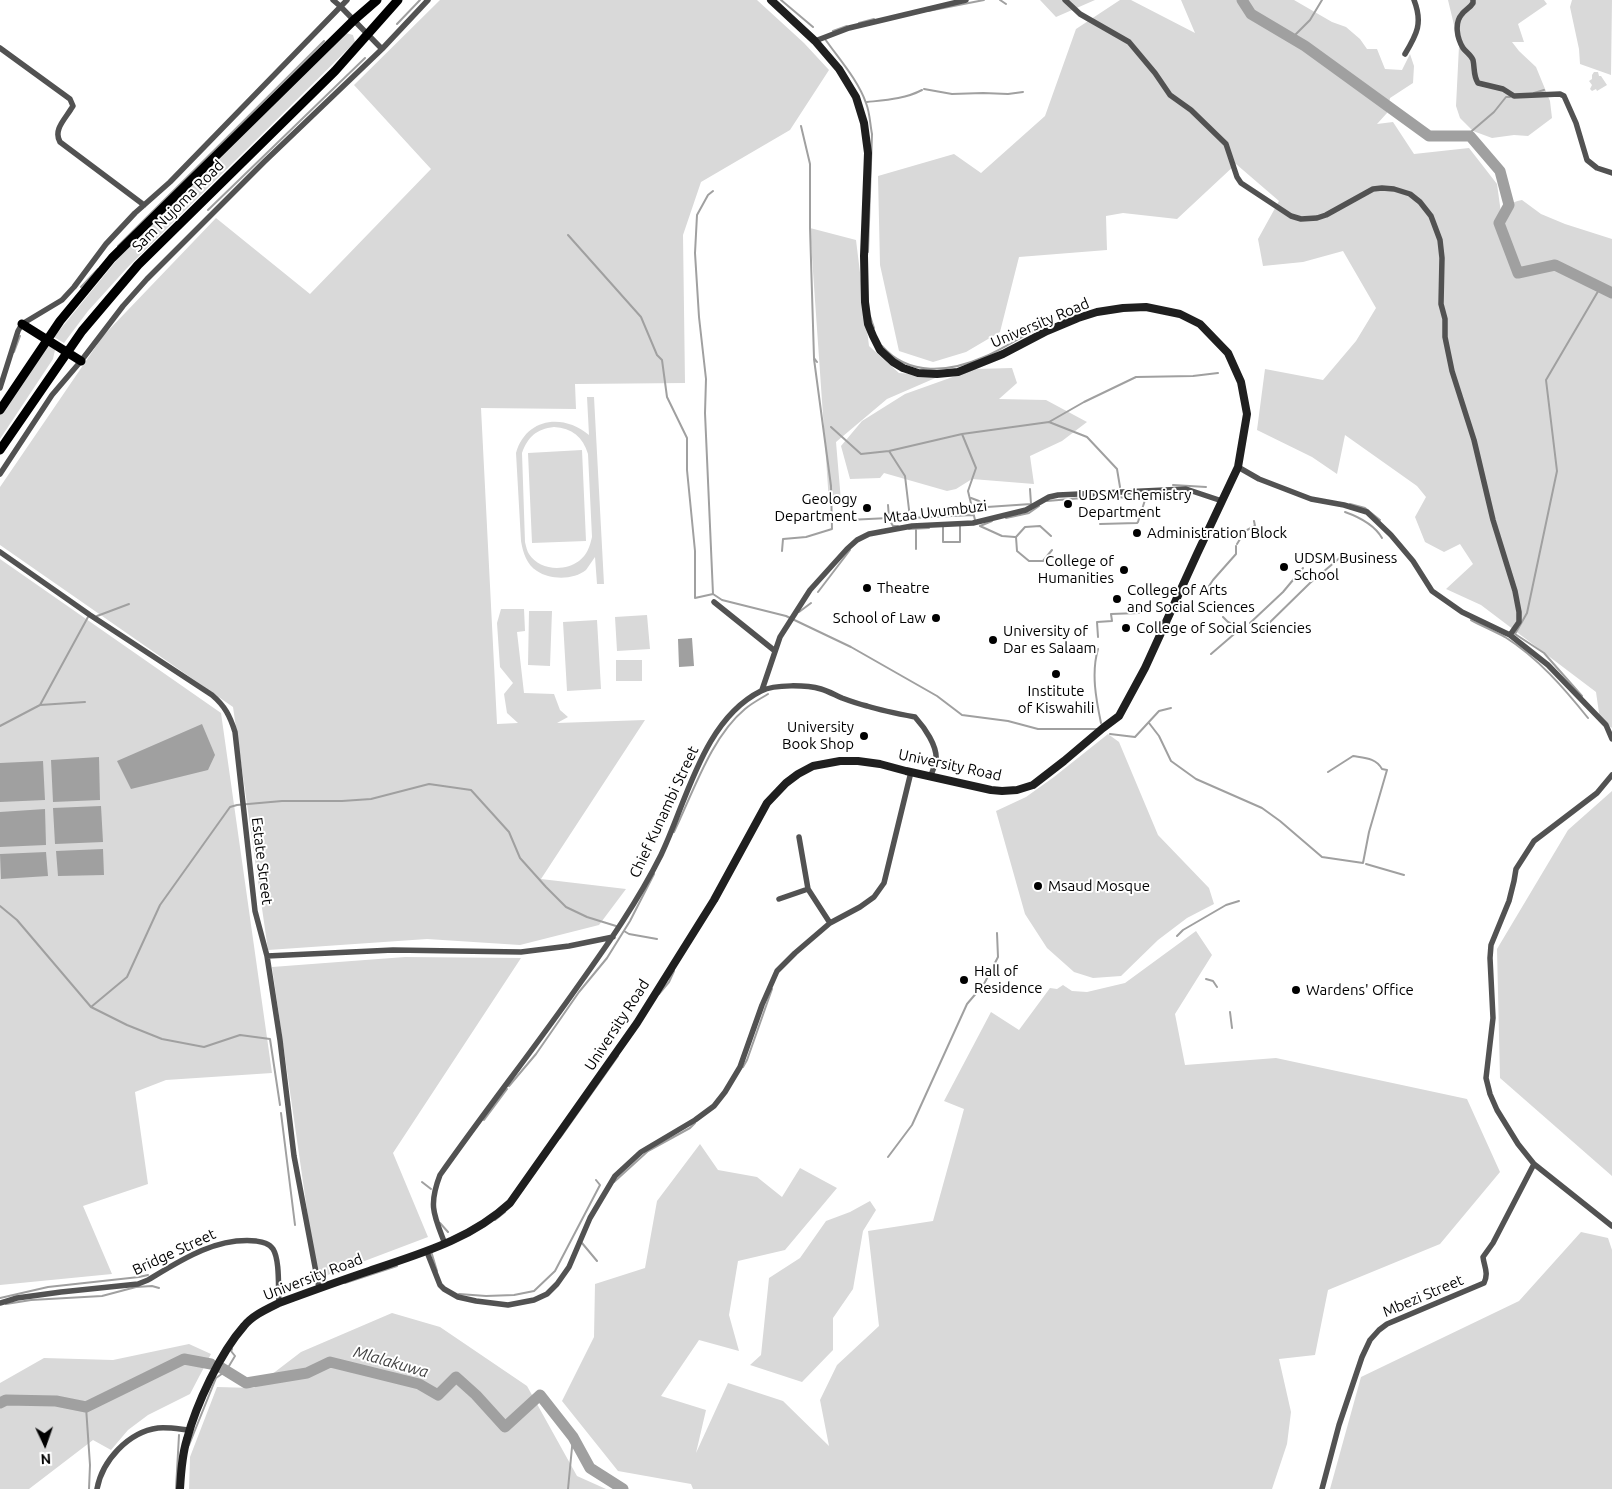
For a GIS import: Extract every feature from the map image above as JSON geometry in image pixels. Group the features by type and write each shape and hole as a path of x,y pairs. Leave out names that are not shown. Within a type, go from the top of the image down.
{"main road":[{"name":"Sam Nujoma Road","path":"0,410 47,340 95,278 133,235 354,20 377,0"},
{"name":"Sam Nujoma Road","path":"0,450 82,331 138,265 335,71 398,0"},
{"path":"22,324 81,361"}],"street":[{"path":"333,0 382,49"},
{"path":"0,388 18,331 22,324 62,300 106,244 239,113 346,0"},
{"path":"0,474 52,395 147,279 271,155 382,49 428,0"},
{"name":"University Road","path":"180,1489 189,1430 223,1354 244,1325 260,1312 279,1302 427,1252 445,1244 482,1226 501,1211 516,1195 637,1023 714,900 767,803 786,783 814,766 840,761 878,763 911,772 1002,791 1017,790 1033,785 1119,716 1145,668 1196,554 1238,468 1248,414 1241,382 1228,353 1200,324 1180,314 1146,307 1097,312 1047,331 1003,354 958,372 918,373 893,362 880,350 868,324 865,302 864,256 868,153 864,123 856,97 849,83 815,41 771,0"},
{"path":"815,41 849,28 966,0"},
{"path":"1065,0 1080,14 1129,42 1155,72 1170,96 1191,110 1226,144 1237,177 1241,183 1291,216 1307,219 1317,218 1337,210 1373,189 1394,189 1410,194 1431,216 1440,240 1442,258 1441,304 1452,371 1474,440 1491,512 1520,612 1519,622 1510,635"},
{"path":"1405,54 1418,29 1418,8 1414,0"},
{"path":"1473,0 1474,3 1471,7 1461,15 1457,28 1462,47 1473,60 1474,74 1478,83 1503,89 1514,96 1560,94 1564,96 1576,123 1588,160 1597,168 1612,173"},
{"path":"0,48 70,99 71,110 58,130 57,138 60,142 144,205"},
{"path":"1238,468 1312,499 1344,505 1367,512 1391,535 1413,561 1432,591 1449,605 1510,635 1548,665 1606,725 1612,739"},
{"name":"Mtaa Uvumbuzi","path":"762,690 780,637 810,590 847,549 857,540 868,534 912,526 973,523 1026,510 1049,497 1058,495 1186,489 1222,501"},
{"name":"Estate Street","path":"0,552 90,615 212,695 223,704 231,718 235,732 256,912 266,956 280,1040 294,1156 319,1288"},
{"path":"714,602 775,651"},
{"name":"Chief Kunambi Street","path":"445,1244 432,1209 435,1187 440,1175 613,936 661,855 685,794 718,729 728,716 762,690 795,686 821,689 870,707 915,717 931,741 935,752 936,761 931,776"},
{"path":"1606,725 1612,721"},
{"path":"427,1252 440,1285 458,1297 508,1305 534,1300 547,1294 569,1267 590,1218 616,1176 641,1152 695,1120 720,1099 740,1067 762,1006 778,971 795,953 830,923 860,907 874,896 884,883 911,772"},
{"path":"1612,775 1597,793 1534,841 1527,849 1516,869 1509,901 1491,945 1493,1018 1486,1078 1497,1110 1518,1144 1534,1164 1612,1226"},
{"path":"799,837 808,889 830,923"},
{"path":"779,899 808,889"},
{"path":"266,956 394,950 521,952 569,946 613,936"},
{"name":"Mbezi Street","path":"1322,1489 1354,1377 1370,1340 1387,1324 1406,1314 1466,1292 1484,1283 1487,1278 1487,1272 1483,1257 1493,1243 1534,1164"},
{"name":"Bridge Street","path":"0,1303 17,1298 138,1284 208,1248 228,1242 250,1240 272,1247 277,1268 279,1302"},
{"path":"98,1489 101,1476 108,1461 125,1442 142,1432 157,1428 189,1430"}],"shaded area":[{"path":"440,0 757,0 804,43 829,70 790,130 701,182 683,235 685,383 575,384 576,409 481,408 497,724 518,723 507,713 504,694 513,683 500,667 497,623 501,609 524,609 525,631 517,632 524,693 554,694 560,710 568,717 557,723 645,720 541,879 626,889 599,925 520,945 427,939 268,950 233,707 0,545 0,487 103,336 216,218 310,294 431,169 354,85"},
{"path":"1040,0 1095,0 1056,17"},
{"path":"1120,0 1131,0 1195,33 1181,0 1294,0 1332,22 1346,27 1360,39 1367,49 1377,49 1385,69 1402,70 1410,54 1414,66 1413,83 1390,98 1387,113 1377,124 1393,122 1414,154 1469,148 1497,184 1501,213 1510,204 1522,200 1541,214 1612,239 1612,728 1600,720 1596,692 1481,605 1446,589 1473,564 1460,544 1444,552 1425,542 1415,517 1426,497 1417,486 1345,435 1337,474 1312,457 1257,430 1265,369 1323,380 1356,341 1376,308 1343,251 1303,262 1263,266 1258,239 1279,201 1236,164 1177,219 1123,213 1106,216 1107,250 1019,257 1000,332 966,352 933,362 899,351 880,265 878,176 954,154 981,173 1045,116 1076,29"},
{"path":"1448,0 1544,0 1547,4 1518,24 1524,42 1512,42 1536,67 1550,101 1552,118 1528,136 1514,135 1492,138 1473,131 1460,118 1456,106 1459,46"},
{"path":"1572,0 1612,0 1611,75 1580,64 1579,49 1570,7"},
{"path":"346,33 353,35 355,42 127,268 88,311 64,343 54,337 120,256"},
{"path":"1594,72 1598,72 1607,85 1597,91 1596,89 1592,91 1590,89 1592,85 1589,81 1592,79"},
{"path":"810,228 856,240 869,346 899,373 940,376 887,399 836,442 841,501 829,502"},
{"path":"47,345 53,345 55,350 53,359 0,439 0,408"},
{"path":"1012,368 1017,383 999,399 1046,400 1087,422 1062,441 1030,456 1034,484 972,479 956,489 947,491 884,473 880,478 850,479 841,446 862,421 905,394 975,369"},
{"path":"587,397 594,397 604,584 597,584 595,557 586,570 575,576 562,578 548,576 537,571 528,562 521,541 516,453 521,441 528,432 537,426 557,422 579,428 589,435","holes":["548,428 560,428 576,434 588,454 592,537 588,550 579,561 566,567 552,568 533,559 526,547 522,453 530,438 538,432"]},
{"path":"582,450 586,541 532,543 528,453"},
{"path":"0,559 221,713 272,1073 166,1080 135,1092 148,1184 83,1206 112,1274 0,1285"},
{"path":"529,611 552,611 550,666 528,665"},
{"path":"647,615 650,649 617,651 615,617"},
{"path":"597,620 601,689 567,691 563,622"},
{"path":"692,638 694,666 679,667 678,639"},
{"path":"616,660 642,660 642,681 616,681"},
{"path":"202,724 215,755 208,770 131,789 117,761"},
{"path":"1108,734 1119,742 1158,835 1209,888 1214,904 1187,918 1158,940 1121,976 1093,978 1074,972 1047,948 1025,914 996,811 1026,797"},
{"path":"99,757 100,800 53,802 51,760"},
{"path":"43,761 45,800 0,802 0,763"},
{"path":"1612,791 1612,1176 1500,1078 1497,949 1568,830"},
{"path":"101,806 103,842 55,844 53,808"},
{"path":"45,809 46,845 0,847 0,812"},
{"path":"103,849 104,875 58,876 56,851"},
{"path":"46,852 48,876 1,879 0,854"},
{"path":"1196,931 1212,955 1175,1014 1185,1065 1276,1058 1467,1099 1500,1172 1440,1244 1328,1290 1315,1355 1279,1359 1291,1412 1287,1444 1272,1489 693,1489 691,1484 618,1471 562,1401 594,1337 595,1284 645,1268 657,1201 700,1144 718,1170 757,1177 782,1197 800,1168 837,1188 785,1250 738,1261 729,1315 739,1351 699,1340 661,1396 706,1410 696,1453 728,1383 783,1401 829,1446 820,1400 837,1365 879,1326 868,1231 933,1221 964,1109 944,1101 991,1012 1019,1030 1050,988 1057,989 1063,985 1072,991 1087,992 1125,983"},
{"path":"405,957 521,958 393,1153 428,1237 317,1279 272,967"},
{"path":"870,1201 876,1210 863,1231 853,1289 833,1318 833,1350 802,1382 750,1365 761,1355 769,1278 800,1258 826,1221 850,1212"},
{"path":"1581,1232 1608,1238 1612,1250 1612,1489 1330,1489 1361,1377 1519,1301"},
{"path":"392,1313 440,1327 527,1386 577,1476 606,1489 189,1489 190,1457 217,1387 254,1388 301,1352"},
{"path":"189,1344 211,1354 190,1394 148,1415 128,1430 111,1450 93,1440 29,1489 0,1489 0,1383 44,1358 113,1360"}],"waterway":[{"path":"397,24 420,0"},
{"path":"781,0 813,27"},
{"path":"928,11 984,0"},
{"path":"1000,0 1006,4"},
{"path":"1242,0 1251,14 1305,46 1429,136 1470,136 1500,171 1509,205 1499,223 1518,273 1555,265 1612,293"},
{"path":"1292,38 1310,20 1322,0"},
{"path":"859,23 874,19"},
{"path":"833,31 847,26"},
{"path":"825,39 863,94 868,111 872,134 868,252"},
{"path":"118,246 324,41"},
{"path":"208,210 365,58"},
{"path":"924,89 952,94 1008,94 1023,92"},
{"path":"867,102 902,97 922,90"},
{"path":"1534,93 1544,90"},
{"path":"1466,136 1494,112 1506,97 1510,97"},
{"path":"801,126 810,164 814,358 817,362"},
{"path":"713,191 708,195 697,215 695,253 699,317 706,379 705,413 713,594"},
{"path":"568,235 641,317 657,355 662,360 667,397 687,438 687,470 695,551 695,598 713,594 722,600 786,616 851,647 937,696 962,715 1008,721 1038,729 1097,729"},
{"path":"81,287 98,269"},
{"path":"1582,696 1544,653 1515,634 1527,613 1557,471 1546,380 1600,288"},
{"path":"870,316 874,328"},
{"path":"882,346 893,356 905,363 930,369 944,368 958,366 984,357 1046,325"},
{"path":"14,352 20,336"},
{"path":"782,551 783,539 806,537 832,529 831,486 814,359"},
{"path":"1049,422 1084,402 1136,377 1193,376 1218,373"},
{"path":"831,427 861,454 889,451 962,434 1049,422 1087,437 1117,469 1120,487"},
{"path":"962,434 976,468 968,491 975,520"},
{"path":"889,451 905,476 910,518 973,515"},
{"path":"1173,485 1206,487"},
{"path":"971,498 987,507 1031,504 1030,489"},
{"path":"1047,501 1094,497 1162,498"},
{"path":"1100,524 1137,523 1145,500"},
{"path":"1350,504 1365,508 1380,520"},
{"path":"832,520 842,517 848,520 889,518 888,505"},
{"path":"1006,518 1029,513 1039,506"},
{"path":"1345,512 1370,525 1382,538"},
{"path":"889,519 893,526 898,526"},
{"path":"980,526 992,521"},
{"path":"1237,544 1245,531 1255,526 1254,521"},
{"path":"943,527 943,542 960,542 960,526"},
{"path":"980,526 1002,536 1015,537"},
{"path":"1051,536 1040,526 1025,527 1016,537 1017,551 1029,561 1043,561 1052,550"},
{"path":"909,529 929,528"},
{"path":"916,529 916,549"},
{"path":"1212,595 1209,586 1236,554 1236,546"},
{"path":"818,592 850,550"},
{"path":"1262,630 1310,583 1342,556 1350,554"},
{"path":"1250,623 1283,592 1303,568"},
{"path":"799,612 811,603"},
{"path":"97,616 129,604"},
{"path":"1098,637 1097,622 1112,621 1111,614 1139,613"},
{"path":"40,705 88,617"},
{"path":"1223,617 1243,630"},
{"path":"1471,620 1505,637 1529,654 1560,685 1588,718"},
{"path":"1211,654 1240,629 1245,627"},
{"path":"1098,649 1095,677 1101,723"},
{"path":"674,832 704,766 722,735 745,709 768,694"},
{"path":"0,726 40,705 85,702"},
{"path":"1110,734 1135,737 1159,711 1171,708"},
{"path":"1149,723 1159,736 1171,761 1196,779 1262,808 1322,857 1363,863 1369,832 1387,770 1382,769 1380,765 1366,758 1353,756 1328,772"},
{"path":"91,1007 127,977 160,905 230,807 237,805 282,801 371,799 429,784 471,790 509,832 520,858 566,907 587,917 616,926"},
{"path":"1366,864 1404,875"},
{"path":"509,1086 536,1054 579,992 607,958 630,921 654,874"},
{"path":"1177,936 1183,930 1226,905 1239,901"},
{"path":"0,906 17,920 91,1007 127,1025 162,1039 204,1047 240,1035 270,1039 280,1105"},
{"path":"624,931 629,934 657,939"},
{"path":"888,1157 912,1125 967,1004 984,984 998,957 997,933"},
{"path":"659,994 669,982 674,971"},
{"path":"1206,979 1213,981 1217,987"},
{"path":"743,1067 772,989"},
{"path":"1230,1012 1232,1028"},
{"path":"560,1138 618,1056"},
{"path":"484,1120 507,1089"},
{"path":"281,1113 295,1225"},
{"path":"614,1182 648,1151 690,1128 695,1123"},
{"path":"459,1294 486,1296 514,1295 534,1291 555,1271 600,1185 596,1180"},
{"path":"422,1182 431,1189"},
{"path":"495,1220 505,1212"},
{"path":"440,1223 448,1232"},
{"path":"582,1243 597,1261"},
{"path":"431,1251 437,1271"},
{"path":"345,1283 397,1266"},
{"path":"0,1298 48,1287 148,1275"},
{"path":"6,1304 31,1300 102,1296 136,1287 152,1286 159,1288"},
{"path":"189,1445 216,1378 226,1371 235,1356 231,1351 232,1349"},
{"path":"0,1403 6,1400 56,1401 86,1407 184,1359 211,1364"},
{"name":"Mlalakuwa","path":"220,1367 246,1383 307,1373 330,1362 419,1384 438,1395 456,1377 476,1395 505,1427 540,1395 573,1437 590,1468 623,1489"},
{"path":"86,1407 90,1465 89,1489"},
{"path":"176,1489 179,1435"},
{"path":"568,1489 573,1437"}],"place":[{"name":"UDSM Chemistry Department","path":"1068,504"},
{"name":"Geology Department","path":"867,508"},
{"name":"Administration Block","path":"1137,533"},
{"name":"UDSM Business School","path":"1284,567"},
{"name":"College of Humanities","path":"1124,570"},
{"name":"Theatre","path":"867,588"},
{"name":"College of Arts and Social Sciences","path":"1117,599"},
{"name":"School of Law","path":"936,618"},
{"name":"College of Social Sciencies","path":"1126,628"},
{"name":"University of Dar es Salaam","path":"993,640"},
{"name":"Institute of Kiswahili","path":"1056,674"},
{"name":"University Book Shop","path":"864,736"},
{"name":"Msaud Mosque","path":"1038,886"},
{"name":"Hall of Residence","path":"964,980"},
{"name":"Wardens' Office","path":"1296,990"}]}
